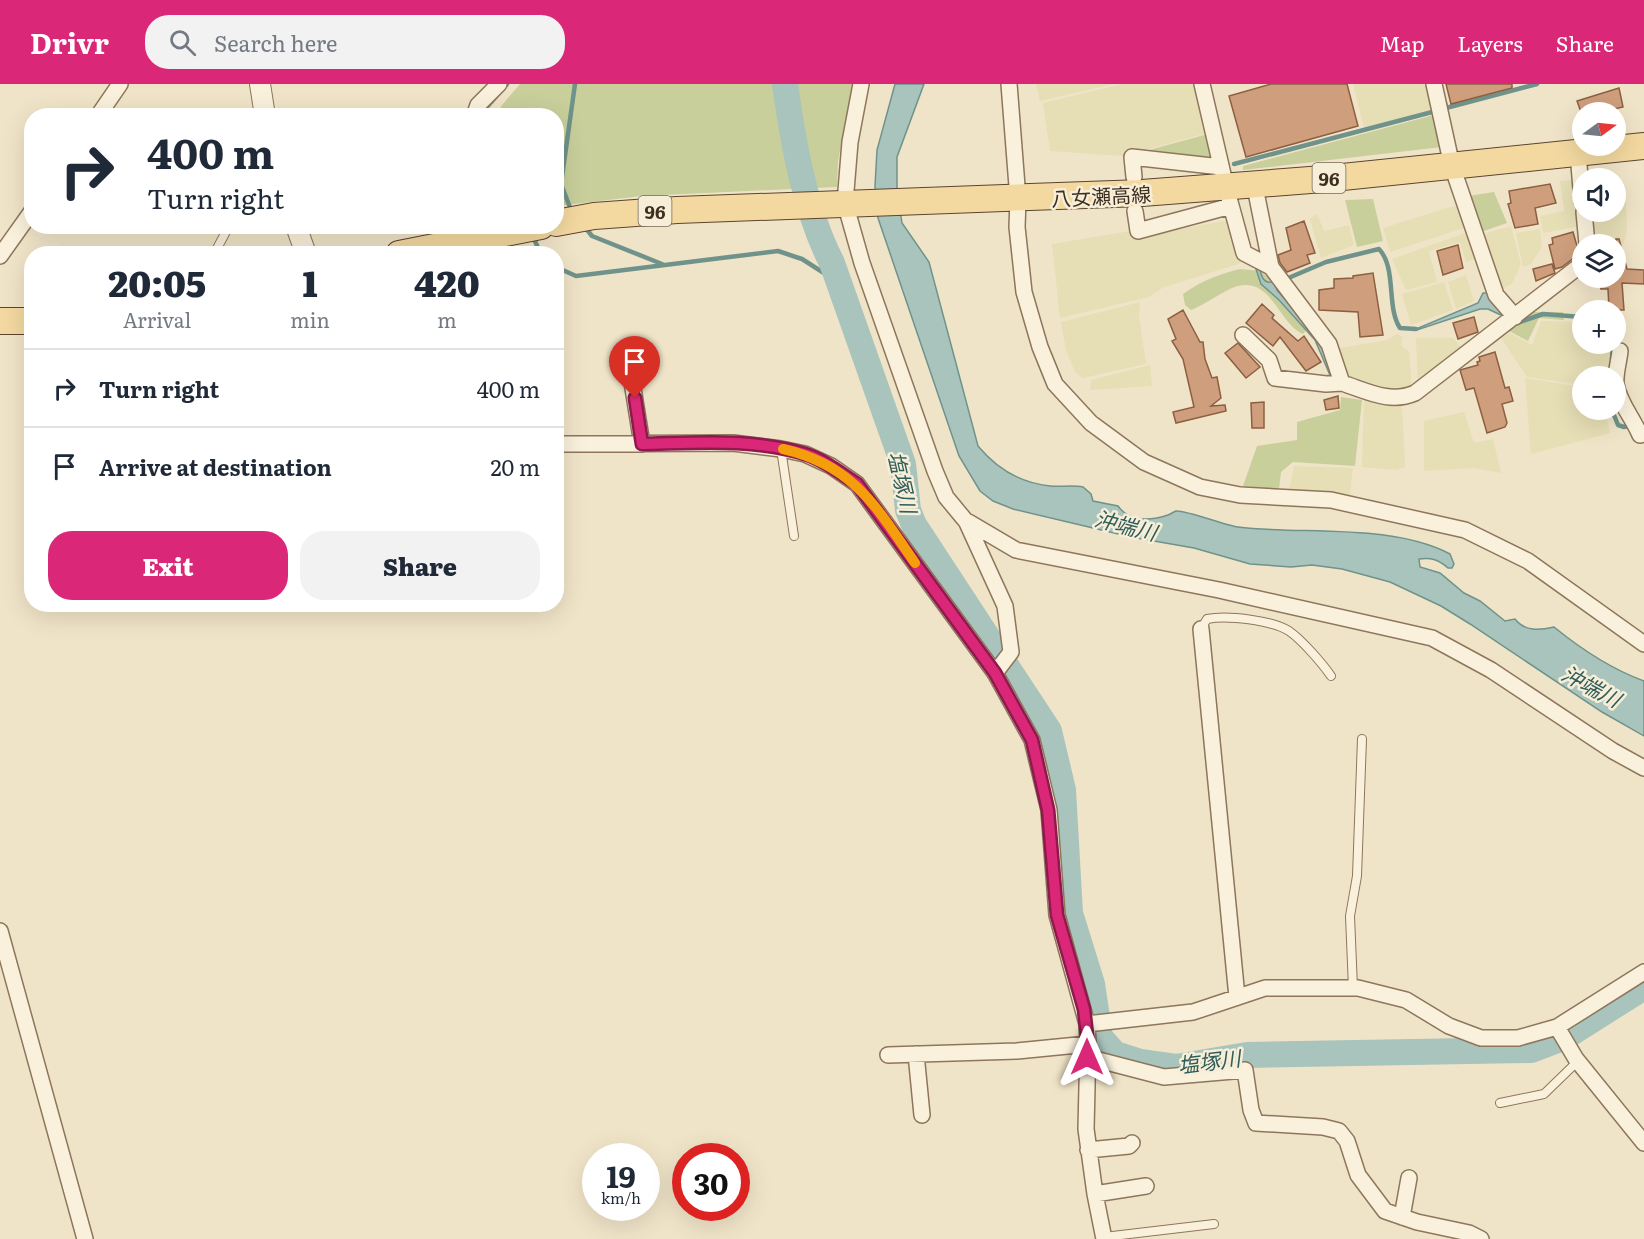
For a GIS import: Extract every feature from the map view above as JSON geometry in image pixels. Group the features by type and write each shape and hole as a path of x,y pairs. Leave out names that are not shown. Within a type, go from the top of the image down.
{"main road":[{"name":"八女瀬高線","path":"1626,148 1644,146"},
{"name":"八女瀬高線","path":"564,222 594,216 754,207 1016,199 1226,186 1572,154"},
{"path":"438,246 496,234"},
{"path":"0,321 24,321"}],"street":[{"path":"104,108 120,84"},
{"path":"260,84 264,108"},
{"path":"477,108 499,84"},
{"path":"861,84 841,203 935,471 946,496 965,520 1005,606 1011,652 995,673"},
{"path":"1009,84 1017,227 1024,292 1040,347 1055,384 1091,423 1144,462 1200,487 1240,495 1331,500 1465,530 1528,561 1644,644"},
{"path":"1202,84 1244,252 1271,267 1329,344 1342,383"},
{"path":"1434,84 1452,166 1496,295 1515,317"},
{"path":"1134,177 1132,157 1226,186"},
{"path":"1136,211 1138,231 1226,186"},
{"path":"1257,197 1271,267"},
{"path":"0,256 24,222"},
{"path":"1243,336 1269,360 1275,378 1326,384 1342,383 1385,398 1404,398 1415,393 1572,272"},
{"path":"627,351 642,444"},
{"path":"1620,354 1616,383 1621,400 1634,420 1640,435 1644,434"},
{"path":"564,444 733,443 805,454 831,466 857,484 995,673 1032,740 1048,810 1057,915 1087,1024 1086,1129 1104,1238"},
{"path":"965,520 1016,550 1220,590 1432,638 1491,670 1613,751 1644,768"},
{"path":"1201,629 1237,997"},
{"path":"0,931 85,1239"},
{"path":"1087,1024 1193,1012 1265,988 1353,988 1406,1000 1449,1026 1481,1038 1518,1038 1557,1027 1644,972"},
{"path":"1557,1027 1578,1061 1644,1143"},
{"path":"888,1055 1088,1050 1164,1077 1245,1070 1251,1110 1256,1123 1323,1127 1338,1131 1347,1141 1358,1175 1385,1211 1468,1233 1482,1239"},
{"path":"916,1054 922,1115"},
{"path":"1088,1150 1129,1146 1132,1143"},
{"path":"1402,1216 1409,1178"},
{"path":"1095,1194 1146,1186"}],"lane":[{"path":"781,449 794,536"},
{"path":"1201,629 1207,620 1222,616 1266,624 1289,631 1331,676"},
{"path":"1353,988 1350,916 1357,876 1362,740"},
{"path":"1500,1103 1544,1094 1578,1061"},
{"path":"1104,1238 1214,1224"}],"shaded area":[{"path":"1036,84 1114,84 1040,101"},
{"path":"1122,84 1195,84 1207,133 1123,156 1050,151 1043,103"},
{"path":"1353,84 1427,84 1432,109 1364,128"},
{"path":"1560,181 1572,181 1572,222 1579,222 1579,225 1543,233 1540,216 1564,211"},
{"path":"1626,202 1627,231 1626,235 1590,234 1590,222 1626,222"},
{"path":"1457,205 1464,228 1390,252 1383,228"},
{"path":"1317,214 1324,231 1349,225 1354,245 1321,258 1310,219"},
{"path":"1229,220 1237,256 1241,263 1162,288 1149,297 1060,318 1052,244 1131,231 1133,238"},
{"path":"1511,226 1521,264 1512,284 1499,290 1479,235"},
{"path":"1540,229 1542,247 1531,264 1523,267 1516,233"},
{"path":"1468,232 1477,258 1466,262 1460,242 1429,251 1437,282 1406,290 1392,259"},
{"path":"1466,275 1474,301 1456,309 1448,282"},
{"path":"1444,282 1453,310 1411,325 1402,294"},
{"path":"1140,302 1139,316 1146,364 1083,378 1075,372 1066,350 1061,322"},
{"path":"1541,321 1572,322 1572,354 1610,354 1610,366 1572,366 1572,384 1527,377 1501,338 1509,333 1532,345"},
{"path":"1397,334 1403,337 1401,346 1409,351 1412,389 1387,394 1348,378 1339,348 1387,340"},
{"path":"1416,338 1453,338 1464,350 1418,387"},
{"path":"1150,365 1152,386 1090,390 1091,380"},
{"path":"1525,378 1572,385 1572,420 1607,420 1610,433 1531,454"},
{"path":"1364,398 1402,406 1405,467 1396,470 1362,467"},
{"path":"1464,412 1474,443 1493,439 1501,473 1474,468 1424,471 1424,421"},
{"path":"1294,466 1353,468 1350,495 1289,490"}],"green space":[{"path":"520,84 853,84 838,161 837,187 642,196 564,205 564,108 500,108"},
{"path":"1434,115 1442,147 1243,170 1243,166"},
{"path":"1208,134 1213,158 1149,150"},
{"path":"1494,192 1507,223 1478,233 1468,196"},
{"path":"1373,199 1383,241 1357,247 1345,200"},
{"path":"1240,269 1261,271 1275,284 1307,329 1303,334 1295,329 1267,295 1250,285 1233,287 1191,310 1185,305 1183,294 1190,289 1210,278"},
{"path":"1532,312 1563,312 1564,320 1539,318 1528,341 1509,331"},
{"path":"1341,397 1362,400 1355,466 1293,462 1281,472 1279,489 1243,486 1257,446 1297,440 1297,422 1340,410"}],"water":[{"name":"沖端川","path":"895,84 924,84 897,157 897,189 902,223 929,262 978,446 993,462 1010,474 1029,482 1050,486 1083,487 1091,494 1093,501 1118,506 1128,515 1141,519 1181,511 1238,527 1374,534 1427,544 1450,554 1454,564 1452,568 1448,568 1438,561 1427,558 1419,559 1420,567 1440,573 1464,593 1480,601 1505,621 1515,619 1523,626 1533,629 1554,627 1597,658 1644,681 1644,736 1602,712 1441,606 1390,582 1342,569 1312,565 1291,567 1250,564 1194,548 1131,537 1013,509 993,501 980,491 959,456 878,218 875,186 877,150"},
{"path":"1256,269 1260,270 1263,279 1269,282 1285,278 1276,287 1277,290 1318,337 1335,377 1332,380 1315,340 1279,300 1261,284"},
{"path":"1483,293 1488,293 1508,311 1503,316 1488,309 1480,309 1416,329 1478,303"}],"building":[{"path":"1271,84 1347,84 1358,126 1246,157 1229,96"},
{"path":"1446,84 1512,84 1512,88 1451,104"},
{"path":"1619,88 1622,102 1577,102"},
{"path":"1550,184 1556,203 1535,208 1538,224 1515,228 1508,204 1511,203 1509,191"},
{"path":"1304,221 1315,253 1307,255 1310,263 1287,272 1280,263 1278,255 1291,250 1286,228"},
{"path":"1573,232 1574,234 1572,259 1555,269 1549,245 1553,244 1552,238"},
{"path":"1458,245 1463,268 1443,275 1437,251"},
{"path":"1552,264 1555,273 1536,281 1533,269"},
{"path":"1626,265 1627,269 1644,270 1644,284 1626,283"},
{"path":"1373,273 1383,335 1360,337 1358,312 1319,310 1319,290 1334,288 1334,279 1353,278 1353,276"},
{"path":"1622,288 1623,300 1609,300 1608,289 1601,289"},
{"path":"1262,304 1274,315 1272,318 1298,341 1304,336 1321,362 1306,371 1280,337 1273,346 1246,323"},
{"path":"1183,310 1200,342 1203,342 1205,359 1212,378 1217,377 1221,398 1211,406 1225,405 1226,411 1176,423 1173,412 1194,407 1183,359 1172,341 1176,339 1168,319"},
{"path":"1474,317 1478,332 1458,339 1453,323"},
{"path":"1238,343 1260,367 1246,378 1225,353"},
{"path":"1495,352 1505,388 1509,387 1513,401 1502,404 1507,423 1505,427 1487,433 1474,388 1466,390 1460,370 1478,365 1479,357"},
{"path":"1338,396 1339,408 1326,410 1324,400"},
{"path":"1264,402 1264,428 1252,428 1251,403"}],"waterway":[{"path":"486,108 507,84"},
{"path":"564,163 575,84"},
{"name":"塩塚川","path":"785,84 796,152 807,199 903,464 908,510 914,525 1049,731 1063,790 1070,913 1092,984 1100,1037 1115,1054 1140,1062 1176,1067 1247,1055 1531,1050 1565,1037 1644,987"},
{"path":"1445,103 1446,108 1537,84"},
{"path":"1234,164 1436,111"},
{"path":"564,192 571,210"},
{"path":"584,226 592,236 662,264"},
{"path":"533,237 537,246"},
{"path":"1286,279 1326,262 1379,249 1388,266 1393,309 1400,328 1416,329"},
{"path":"564,271 576,276 778,251 802,259 838,282"},
{"path":"1517,323 1543,314 1572,316"},
{"path":"1612,354 1612,359"},
{"path":"1616,420 1618,425 1624,427 1632,425"}],"slow traffic":[{"path":"783,449 805,454 831,466 857,484 915,563"}],"route":[{"path":"635,398 642,444 733,443 781,449 805,454 831,466 857,484 995,673 1032,740 1048,810 1057,915 1087,1024 1087,1057"}]}
